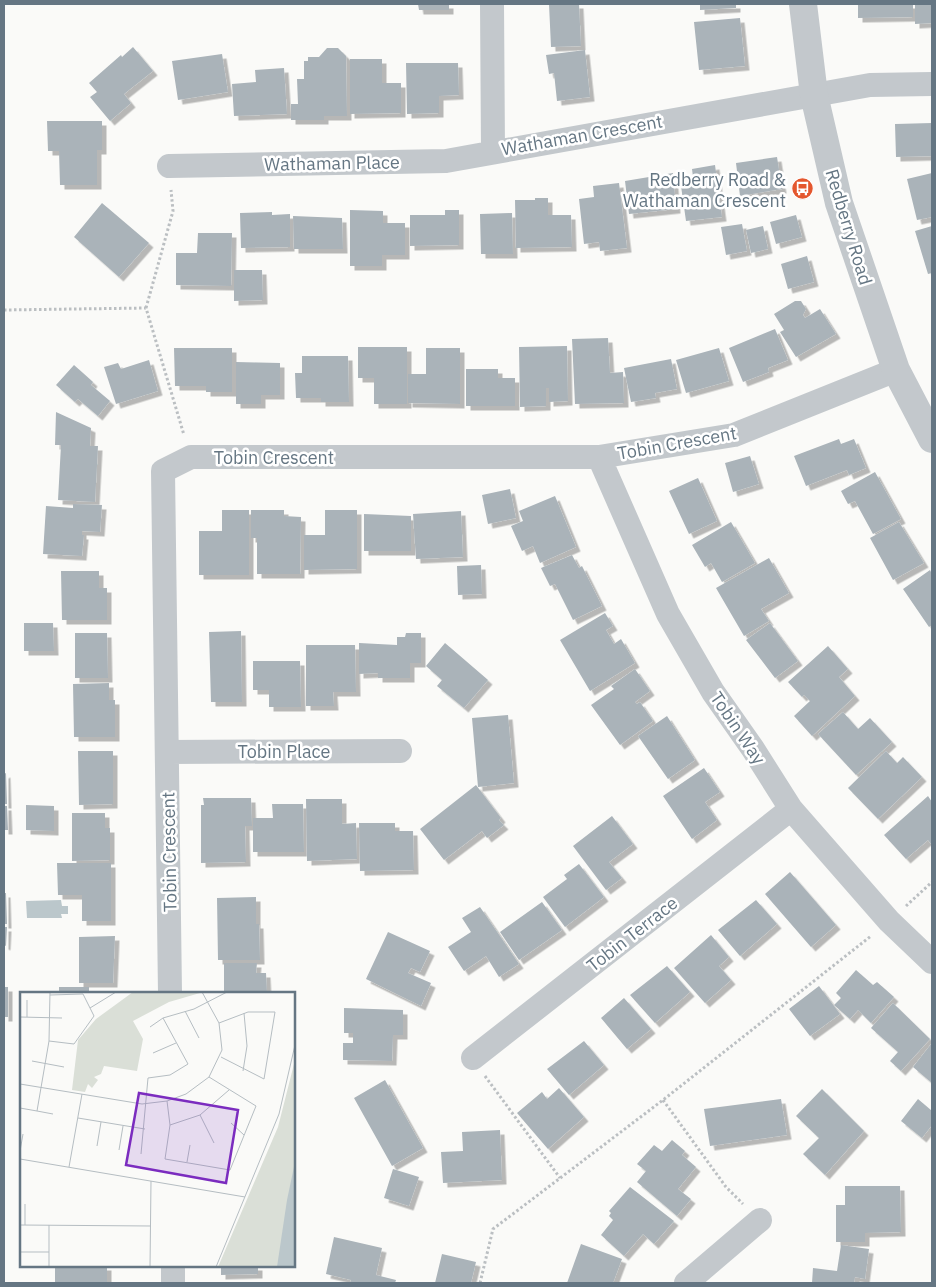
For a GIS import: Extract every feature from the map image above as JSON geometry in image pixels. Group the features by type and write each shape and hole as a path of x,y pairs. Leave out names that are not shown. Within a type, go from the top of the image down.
{"street":[{"name":"Wathaman Crescent","path":"492,4 493,151 870,85 932,84"},
{"name":"Redberry Road","path":"803,4 814,95 839,203 896,370 932,439"},
{"name":"Wathaman Place","path":"169,166 446,162 493,151"},
{"name":"Tobin Crescent","path":"170,992 163,471 191,457 599,457 734,435 896,370"},
{"name":"Tobin Way","path":"599,457 668,614 713,692 791,809 889,921 932,962"},
{"name":"Tobin Place","path":"168,752 400,751"},
{"name":"Tobin Terrace","path":"472,1058 791,809"},
{"path":"686,1283 760,1220"},
{"path":"173,1267 173,1283"}],"path":[{"path":"173,211 146,308 181,426"},
{"path":"4,310 146,308"},
{"path":"480,1283 493,1229 663,1100 889,921 932,882"},
{"path":"499,1095 560,1178"},
{"path":"663,1100 726,1187"}],"shaded area":[{"path":"61,900 62,906 68,906 68,914 61,914 62,918 27,918 26,901"}],"building":[{"path":"418,4 449,4 449,10 419,10"},
{"path":"549,4 579,4 581,46 551,47"},
{"path":"700,4 736,4 736,8 700,10"},
{"path":"858,4 913,4 913,17 858,18"},
{"path":"915,4 932,4 932,23 915,24"},
{"path":"740,18 745,66 699,70 694,22"},
{"path":"133,47 153,71 124,94 131,103 110,121 90,97 97,92 89,83"},
{"path":"327,48 338,48 346,56 347,116 324,116 324,120 291,120 291,104 298,104 297,79 304,79 304,61 308,61 308,57 319,57"},
{"path":"585,50 590,97 557,101 554,73 549,74 546,55"},
{"path":"222,54 228,92 178,100 172,61"},
{"path":"350,59 382,59 382,83 401,83 401,113 350,114"},
{"path":"406,63 458,63 459,95 439,96 439,113 407,114"},
{"path":"284,68 287,114 234,116 232,84 256,82 255,70"},
{"path":"47,121 102,121 102,150 97,150 97,185 60,185 59,151 48,151"},
{"path":"932,123 932,156 896,157 895,124"},
{"path":"777,157 782,189 740,196 736,163"},
{"path":"715,165 722,217 686,221 680,179 693,177 692,169"},
{"path":"673,173 676,209 629,214 625,181"},
{"path":"932,173 932,217 917,220 907,179"},
{"path":"619,183 627,248 600,251 599,242 584,244 579,199 594,197 593,186"},
{"path":"535,198 548,198 548,215 571,215 572,247 516,248 515,200 535,200"},
{"path":"102,203 149,243 119,277 74,237"},
{"path":"350,210 383,211 383,223 405,223 405,255 382,255 382,266 350,266"},
{"path":"445,210 459,210 459,245 410,246 410,215 445,215"},
{"path":"272,212 272,215 290,214 290,247 241,248 240,213"},
{"path":"512,213 513,254 481,254 480,214"},
{"path":"796,215 802,237 776,244 770,222"},
{"path":"293,216 342,218 343,249 294,249"},
{"path":"742,224 747,251 726,255 721,227"},
{"path":"763,226 768,249 751,253 746,230"},
{"path":"932,226 932,273 928,274 915,231"},
{"path":"198,233 232,233 231,286 176,285 176,253 197,253"},
{"path":"807,256 814,282 788,289 781,264"},
{"path":"234,270 262,270 263,300 234,301"},
{"path":"795,301 801,301 806,309 803,315 805,318 820,309 836,334 796,357 780,332 784,330 774,314"},
{"path":"775,329 788,360 768,368 769,372 743,382 729,348"},
{"path":"608,338 610,373 623,372 624,403 575,404 572,339"},
{"path":"567,346 568,401 549,402 549,388 546,388 546,406 520,407 519,347"},
{"path":"358,347 407,347 407,404 374,404 374,378 358,378"},
{"path":"174,348 232,348 232,392 206,392 206,386 175,386"},
{"path":"426,348 460,348 460,404 408,403 408,374 426,374"},
{"path":"719,348 729,381 686,393 676,360"},
{"path":"302,356 348,356 349,402 321,402 321,398 296,398 295,373 302,373"},
{"path":"671,359 677,389 655,393 656,398 631,402 624,368"},
{"path":"149,360 158,391 116,404 104,367 118,363 121,369"},
{"path":"236,362 280,363 280,395 261,395 261,404 236,404"},
{"path":"74,365 93,382 91,385 110,401 98,416 78,399 75,402 56,385"},
{"path":"466,369 498,369 498,378 515,378 515,406 466,406"},
{"path":"56,412 91,428 90,446 98,446 95,502 58,500 61,445 55,445"},
{"path":"839,439 841,444 854,439 866,468 849,475 847,470 806,486 794,456"},
{"path":"750,456 759,484 733,492 725,463"},
{"path":"875,472 901,519 873,534 855,501 848,504 841,491"},
{"path":"698,478 717,521 689,534 669,491"},
{"path":"510,489 516,518 488,524 482,495"},
{"path":"555,496 576,547 540,563 533,546 522,551 511,526 523,521 519,511"},
{"path":"73,504 102,505 100,532 82,531 82,535 84,535 82,556 43,554 46,506 73,508"},
{"path":"222,510 249,510 249,575 199,575 199,531 222,531"},
{"path":"251,510 284,510 284,516 301,517 300,574 257,574 257,538 251,538"},
{"path":"325,510 357,510 357,569 304,570 304,535 325,535"},
{"path":"461,511 463,557 416,559 413,514"},
{"path":"364,514 411,516 411,551 364,551"},
{"path":"731,522 755,563 722,582 711,563 705,567 692,545"},
{"path":"899,522 924,563 893,580 870,538"},
{"path":"572,555 579,568 582,566 602,606 573,620 555,584 550,586 541,568"},
{"path":"769,558 789,593 761,609 769,621 744,636 716,588"},
{"path":"481,565 482,594 458,595 457,566"},
{"path":"930,570 932,574 932,625 929,627 903,589"},
{"path":"61,571 99,571 99,588 107,588 107,620 62,620"},
{"path":"605,613 613,626 606,630 614,644 621,639 635,663 590,691 560,640"},
{"path":"24,623 53,623 54,651 24,651"},
{"path":"770,623 798,661 775,678 746,640"},
{"path":"241,631 242,702 211,702 209,632"},
{"path":"75,633 107,633 108,678 75,678"},
{"path":"406,633 421,633 421,663 410,663 410,678 378,678 378,673 359,674 359,643 397,645 397,637 405,637"},
{"path":"445,643 488,680 464,708 437,686 442,680 426,666"},
{"path":"306,645 355,645 356,692 333,692 334,706 306,706"},
{"path":"828,646 848,669 839,677 855,696 812,736 794,716 810,701 804,695 802,697 788,682"},
{"path":"253,661 300,661 301,707 269,707 269,690 253,690"},
{"path":"635,669 650,691 635,702 637,704 640,702 653,721 620,745 591,705 614,689 611,686"},
{"path":"109,683 109,700 115,700 115,737 74,737 73,684"},
{"path":"843,712 858,729 870,718 892,742 856,775 818,734"},
{"path":"508,715 514,783 478,787 472,718"},
{"path":"667,716 695,760 668,779 638,736"},
{"path":"78,751 113,751 113,804 79,805"},
{"path":"886,751 897,763 903,757 922,777 878,819 848,788"},
{"path":"704,768 720,792 705,802 717,820 692,839 663,796"},
{"path":"6,773 7,804 4,804 4,774"},
{"path":"476,785 501,818 499,820 504,825 487,838 482,831 444,860 420,829"},
{"path":"928,796 932,802 932,845 928,840 906,859 884,835"},
{"path":"203,798 251,798 252,826 245,826 246,862 201,863 201,805 204,805"},
{"path":"306,799 342,799 342,824 356,823 357,859 307,861"},
{"path":"272,804 303,804 304,852 253,852 253,818 273,818"},
{"path":"26,805 54,806 54,831 26,830"},
{"path":"4,806 7,806 8,830 4,830"},
{"path":"72,813 105,813 105,828 110,828 110,860 72,861"},
{"path":"612,816 633,844 609,862 622,878 606,890 573,846"},
{"path":"359,823 395,823 395,831 413,831 414,870 360,871"},
{"path":"57,863 111,863 111,921 82,921 82,895 58,895"},
{"path":"579,864 604,897 565,927 543,897 567,879 564,875"},
{"path":"790,872 836,925 811,947 765,894"},
{"path":"4,893 6,893 7,924 4,924"},
{"path":"256,897 256,924 259,924 260,960 218,960 217,898"},
{"path":"756,900 777,924 740,956 718,930"},
{"path":"542,902 562,930 519,960 500,932"},
{"path":"480,907 519,964 499,977 486,956 464,971 448,947 471,932 462,918"},
{"path":"4,927 7,927 6,946 4,945"},
{"path":"388,932 430,951 420,972 411,968 408,973 431,983 421,1006 366,979"},
{"path":"711,935 729,957 719,966 731,980 705,1003 674,968"},
{"path":"115,936 113,983 79,983 79,937"},
{"path":"224,963 257,963 256,973 266,973 267,992 224,992"},
{"path":"667,966 690,992 655,1023 630,995"},
{"path":"856,970 873,985 877,982 894,997 871,1023 858,1010 850,1019 834,1005 841,998 836,993"},
{"path":"819,986 840,1014 810,1036 789,1009"},
{"path":"4,987 8,987 8,1017 4,1017"},
{"path":"59,987 89,987 89,992 59,992"},
{"path":"624,998 651,1029 627,1049 601,1018"},
{"path":"893,1003 930,1039 901,1071 890,1061 898,1052 871,1028"},
{"path":"344,1008 403,1010 403,1035 393,1035 392,1061 343,1060 343,1043 353,1043 353,1033 344,1033"},
{"path":"584,1041 604,1065 569,1095 547,1069"},
{"path":"932,1043 932,1083 913,1067"},
{"path":"385,1080 423,1148 392,1166 354,1098"},
{"path":"559,1088 584,1117 548,1149 517,1113 542,1092 547,1099"},
{"path":"822,1089 864,1131 825,1175 803,1154 819,1138 796,1116"},
{"path":"781,1099 787,1135 710,1146 704,1109"},
{"path":"918,1099 932,1111 932,1125 922,1138 901,1121"},
{"path":"500,1130 502,1180 443,1183 441,1152 463,1151 462,1132"},
{"path":"672,1140 685,1151 682,1155 696,1167 678,1189 691,1199 677,1216 637,1182 646,1171 637,1164 654,1145 662,1151"},
{"path":"393,1169 419,1177 409,1206 384,1198"},
{"path":"845,1186 900,1186 901,1232 865,1233 865,1242 836,1242 836,1205 845,1205"},
{"path":"630,1187 674,1221 654,1244 643,1234 624,1256 601,1235 613,1220 609,1216 611,1213 609,1211"},
{"path":"334,1237 382,1248 376,1275 396,1280 395,1283 350,1283 351,1280 326,1274"},
{"path":"581,1244 622,1259 613,1283 567,1283"},
{"path":"841,1245 869,1249 865,1279 855,1277 854,1283 812,1283 813,1268 837,1271"},
{"path":"442,1254 476,1262 471,1283 435,1283"},
{"path":"55,1267 107,1267 107,1283 55,1283"},
{"path":"221,1267 258,1267 258,1274 221,1275"}],"place":[{"name":"Redberry Road & Wathaman Crescent","path":"802,189"}]}
